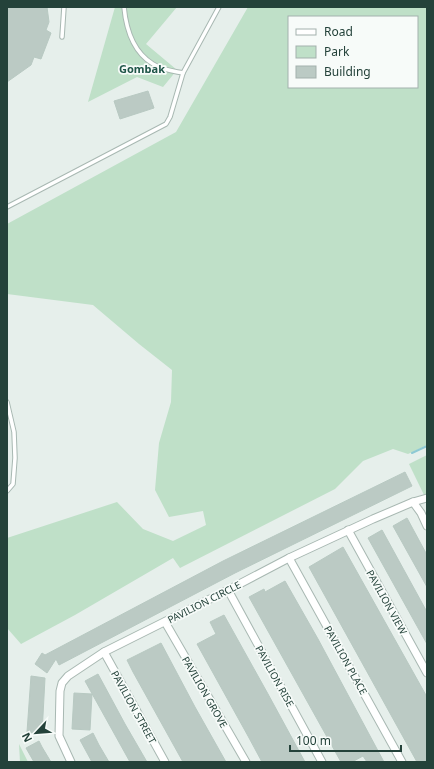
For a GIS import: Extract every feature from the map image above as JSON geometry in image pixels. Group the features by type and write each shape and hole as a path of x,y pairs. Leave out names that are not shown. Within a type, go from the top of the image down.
{"street":[{"name":"PAVILION CIRCLE","path":"71,762 60,736 60,691 62,683 68,676 104,652 289,558 348,530 413,502 427,498"},
{"path":"413,502 421,513 427,526"},
{"name":"PAVILION VIEW","path":"348,530 427,673"},
{"name":"PAVILION PLACE","path":"289,558 402,762"},
{"name":"PAVILION RISE","path":"228,590 322,762"},
{"name":"PAVILION GROVE","path":"165,622 246,762"},
{"name":"PAVILION STREET","path":"104,652 165,762"}],"lane":[{"path":"62,37 64,7"},
{"path":"124,7 128,31 142,55 158,67 183,73"},
{"path":"7,207 166,124 170,117 183,73 219,7"},
{"path":"7,402 14,432 15,458 13,484 7,491"}],"green space":[{"path":"115,7 177,7 146,44 177,70 163,87 137,77 88,102"},
{"path":"248,7 427,7 427,445 408,454 393,449 363,461 335,489 180,568 173,558 75,615 21,644 7,628 7,538 117,502 143,529 173,541 206,525 203,511 169,517 155,490 159,443 171,402 172,370 93,305 7,294 7,224 176,132"},
{"path":"427,455 427,494 424,495 409,464"},
{"path":"19,744 28,762 20,762"}],"building":[{"path":"7,7 47,7 49,22 46,30 51,33 41,59 34,57 31,65 7,82"},
{"path":"148,91 154,108 120,119 114,101"},
{"path":"405,472 412,486 235,573 59,665 56,659 47,673 35,664 42,653 45,655 223,561"},
{"path":"407,518 427,555 427,587 393,526"},
{"path":"382,530 427,612 427,644 368,538"},
{"path":"343,547 427,697 427,762 417,762 309,567"},
{"path":"285,581 384,762 367,762 363,756 352,762 341,762 249,597 264,589 265,592"},
{"path":"224,615 305,762 262,762 197,644 216,634 210,622"},
{"path":"161,643 226,762 183,762 133,672 127,660"},
{"path":"98,674 147,762 130,762 85,681"},
{"path":"31,676 45,678 42,734 27,732"},
{"path":"74,693 92,694 90,730 72,729"},
{"path":"93,733 109,762 92,762 80,740"},
{"path":"39,741 51,762 34,762 26,748"}],"waterway":[{"path":"412,453 427,446"}],"district":[{"name":"Gombak","path":"142,69"}]}
